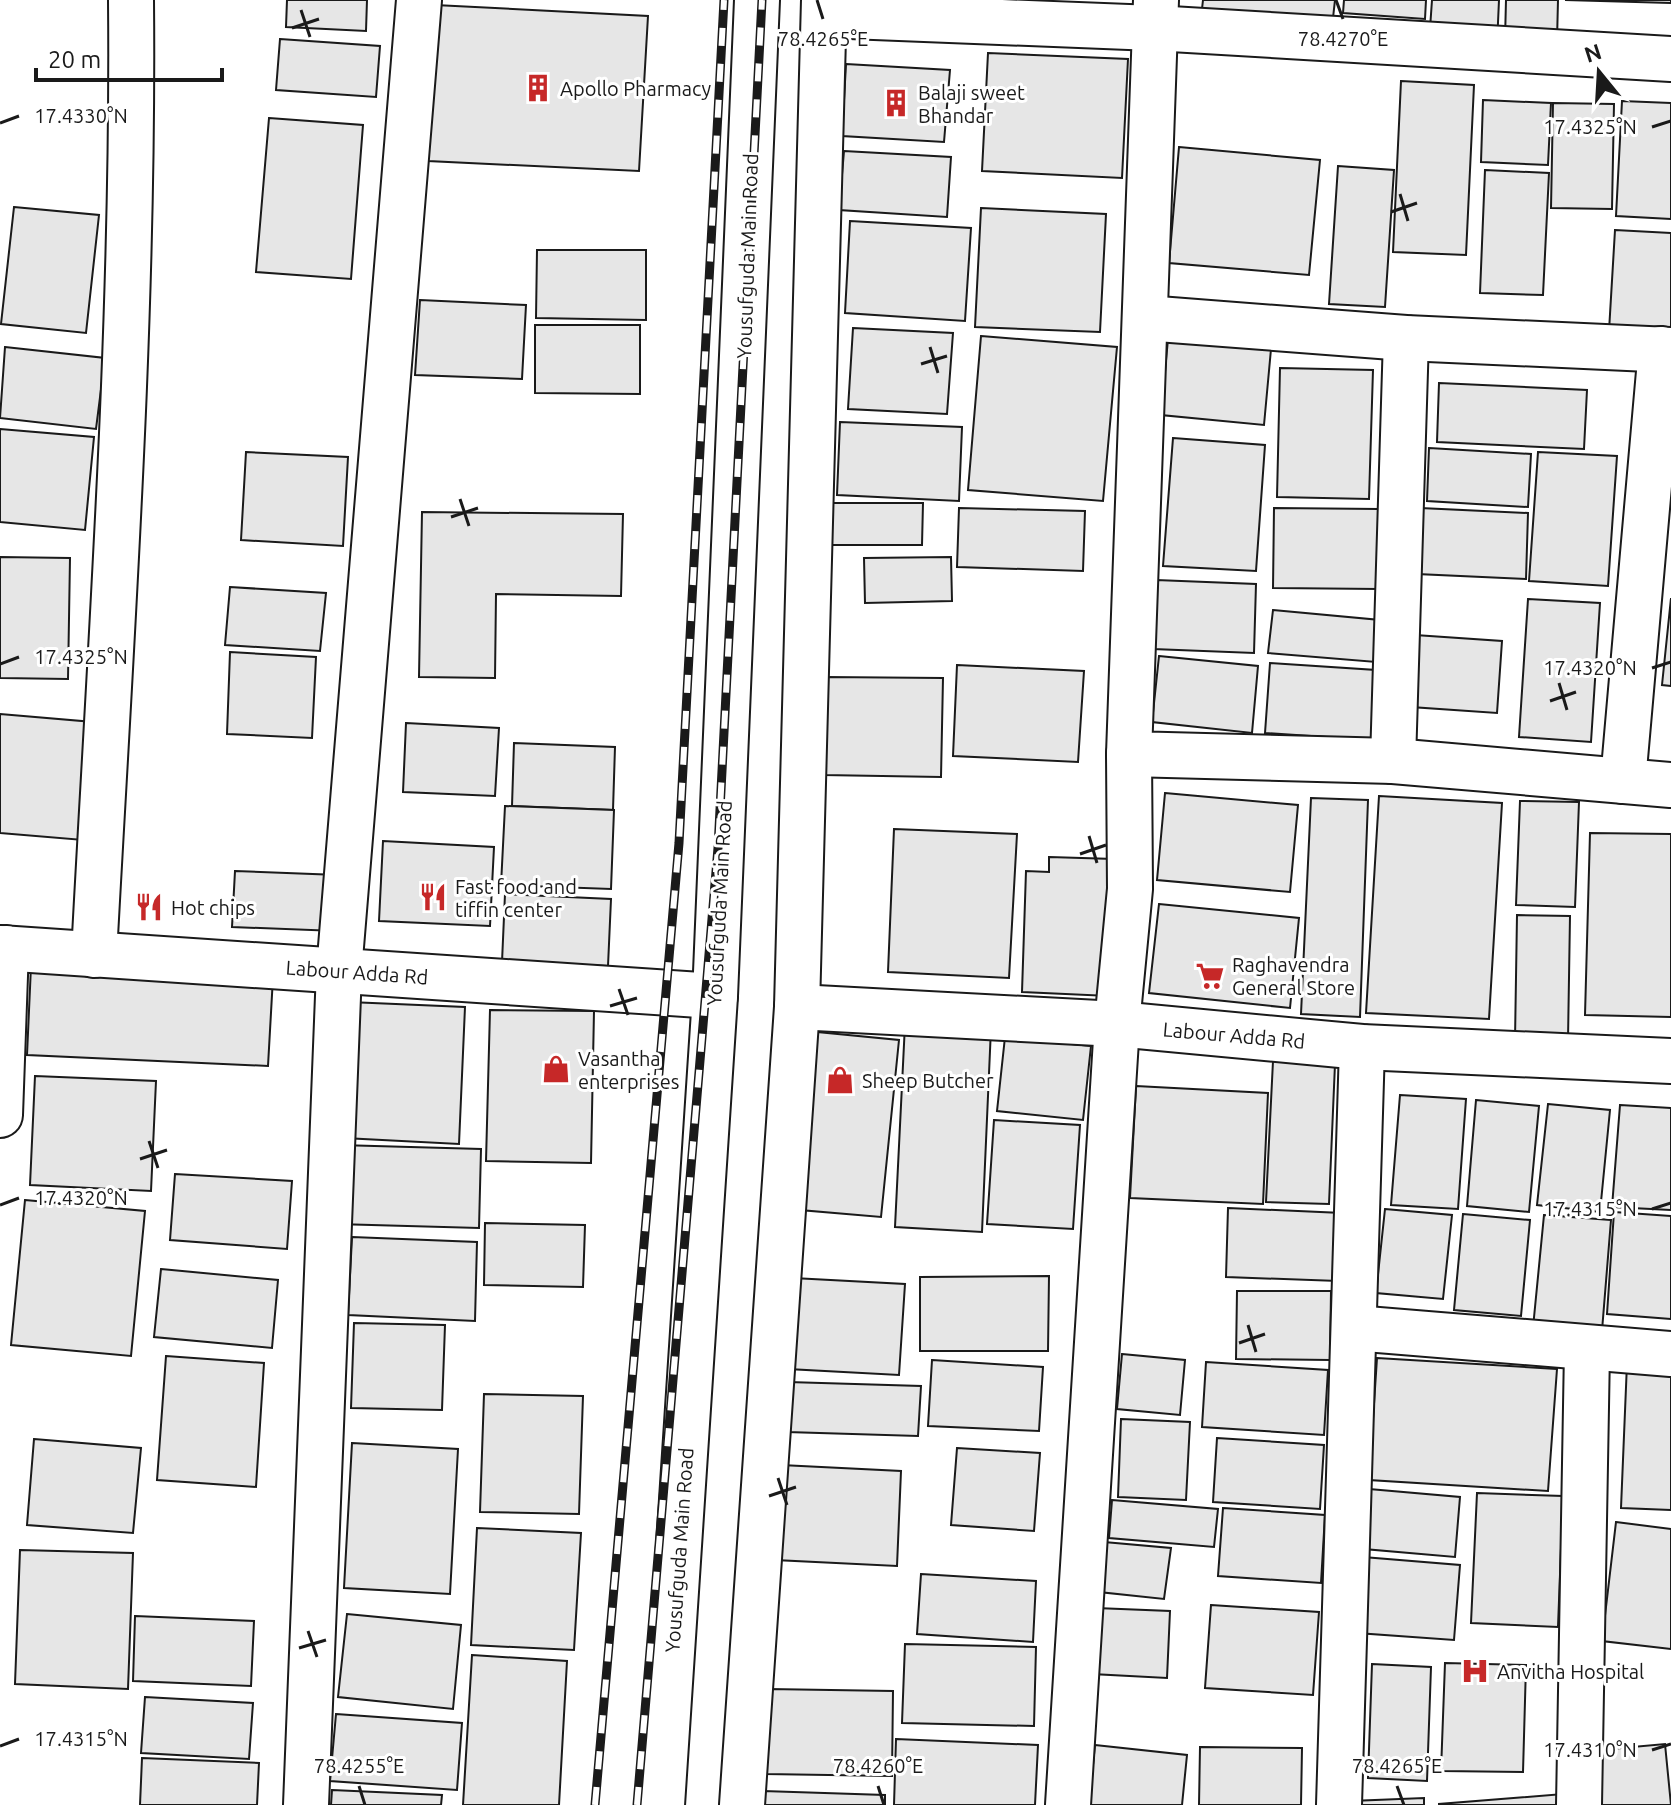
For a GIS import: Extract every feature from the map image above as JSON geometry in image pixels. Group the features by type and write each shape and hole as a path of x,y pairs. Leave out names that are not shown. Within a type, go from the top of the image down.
{"street":[{"path":"94,955 117,515 131,108 131,0"},
{"path":"306,1805 339,971 419,0"},
{"name":"Yousufguda Main Road","path":"662,1805 715,996 757,0"},
{"path":"742,1805 797,1007 824,7 1155,14 1671,59"},
{"path":"1068,1805 1117,1024 1130,889 1129,754 1155,14"},
{"path":"1145,318 1406,338 1666,349 1623,781"},
{"path":"1393,761 1406,338"},
{"path":"1129,754 1393,761 1671,785"},
{"path":"0,1115 3,948"},
{"name":"Labour Adda Rd","path":"3,948 715,996"},
{"name":"Labour Adda Rd","path":"797,1007 1117,1024 1362,1047 1671,1061"},
{"path":"1339,1805 1362,1047"},
{"path":"1354,1328 1587,1350 1671,1354"},
{"path":"1579,1805 1587,1350"}],"building":[{"path":"287,0 367,0 366,31 286,27"},
{"path":"1203,0 1335,0 1333,18 1202,9"},
{"path":"1344,0 1426,0 1425,19 1343,13"},
{"path":"1432,0 1499,0 1497,45 1429,43"},
{"path":"1506,0 1558,0 1557,41 1505,40"},
{"path":"1565,0 1671,0 1671,3"},
{"name":"Apollo Pharmacy","path":"435,5 648,16 639,171 428,161"},
{"path":"280,39 380,46 376,97 276,90"},
{"path":"988,53 1128,59 1122,178 982,171"},
{"name":"Balaji sweet Bhandar","path":"846,64 950,70 944,142 842,136"},
{"path":"1401,81 1474,85 1466,255 1393,252"},
{"path":"1483,100 1551,103 1548,165 1481,162"},
{"path":"1622,101 1671,103 1671,219 1616,216"},
{"path":"1553,103 1614,104 1612,209 1551,208"},
{"path":"269,118 363,125 351,279 256,272"},
{"path":"1179,147 1320,160 1309,275 1169,263"},
{"path":"844,151 951,157 947,217 839,210"},
{"path":"1338,166 1394,170 1385,307 1329,304"},
{"path":"1485,170 1549,173 1543,295 1480,293"},
{"path":"14,207 99,215 86,333 1,324"},
{"path":"981,208 1106,214 1100,332 975,327"},
{"path":"850,221 971,228 965,321 845,313"},
{"path":"1615,230 1671,233 1671,334 1609,331"},
{"path":"537,250 646,250 646,320 536,318"},
{"path":"420,300 526,305 522,379 415,375"},
{"path":"535,325 640,325 640,394 535,393"},
{"path":"853,328 953,333 947,414 848,409"},
{"path":"981,336 1117,347 1103,501 968,490"},
{"path":"1168,339 1271,349 1264,425 1161,415"},
{"path":"5,347 105,358 96,429 0,418"},
{"path":"1280,368 1373,370 1369,499 1277,497"},
{"path":"1439,383 1587,390 1584,449 1437,442"},
{"path":"840,422 962,427 959,501 837,495"},
{"path":"0,429 94,437 85,530 0,522"},
{"path":"1173,438 1265,445 1256,571 1163,566"},
{"path":"1429,448 1531,454 1528,507 1427,501"},
{"path":"246,452 348,457 343,546 241,540"},
{"path":"1538,452 1617,456 1608,586 1529,581"},
{"path":"816,503 923,503 922,545 815,545"},
{"path":"959,508 1085,511 1083,571 957,567"},
{"path":"1274,508 1379,509 1379,589 1273,588"},
{"path":"1420,508 1528,513 1526,579 1417,574"},
{"path":"422,512 623,514 621,596 496,594 495,678 419,677"},
{"path":"0,557 70,558 68,679 0,678"},
{"path":"951,557 952,601 865,603 864,558"},
{"path":"1156,580 1256,584 1254,653 1153,649"},
{"path":"230,587 326,593 320,651 225,645"},
{"path":"1671,598 1671,686 1662,685"},
{"path":"1528,599 1600,603 1591,742 1519,737"},
{"path":"1273,610 1380,620 1376,662 1268,653"},
{"path":"1415,635 1502,641 1497,713 1411,707"},
{"path":"230,652 316,657 312,738 227,734"},
{"path":"1159,656 1258,666 1252,733 1152,722"},
{"path":"1270,663 1376,670 1371,740 1265,733"},
{"path":"957,665 1084,671 1078,762 953,756"},
{"path":"825,677 943,678 941,777 823,775"},
{"path":"0,714 93,722 83,840 0,833"},
{"path":"406,723 499,728 495,796 403,792"},
{"path":"514,743 615,747 613,810 512,806"},
{"path":"1165,793 1298,805 1290,892 1157,880"},
{"path":"1379,796 1502,803 1489,1019 1366,1013"},
{"path":"1311,798 1368,800 1360,1017 1301,1014"},
{"path":"1520,801 1579,802 1575,907 1516,905"},
{"path":"505,806 614,810 611,889 501,885"},
{"path":"894,829 1017,834 1009,978 888,972"},
{"path":"1590,833 1671,834 1671,1017 1585,1015"},
{"path":"383,841 494,847 490,926 379,921"},
{"path":"1049,857 1114,859 1109,996 1022,992 1026,871 1049,872"},
{"path":"235,871 338,875 336,931 232,927"},
{"path":"505,894 611,899 608,966 502,962"},
{"path":"1159,904 1299,918 1290,1008 1149,993"},
{"path":"1517,915 1570,916 1568,1040 1515,1040"},
{"path":"31,966 273,977 268,1066 27,1055"},
{"path":"349,1002 465,1007 459,1144 344,1138"},
{"path":"490,1010 594,1011 591,1163 486,1161"},
{"path":"905,1024 991,1028 982,1232 895,1227"},
{"path":"817,1032 899,1040 881,1217 800,1210"},
{"path":"1005,1037 1091,1046 1083,1120 997,1111"},
{"path":"1273,1061 1335,1064 1329,1204 1266,1202"},
{"path":"35,1076 156,1081 151,1191 30,1185"},
{"path":"1136,1086 1268,1093 1263,1204 1130,1198"},
{"path":"1400,1095 1466,1099 1458,1209 1391,1205"},
{"path":"1476,1100 1539,1106 1529,1212 1467,1206"},
{"path":"1548,1104 1610,1110 1600,1212 1537,1205"},
{"path":"1620,1105 1671,1108 1671,1210 1612,1207"},
{"path":"994,1120 1080,1125 1073,1229 987,1224"},
{"path":"339,1145 481,1149 479,1228 336,1224"},
{"path":"175,1174 292,1181 287,1249 170,1240"},
{"path":"25,1200 145,1211 131,1356 11,1345"},
{"path":"1228,1208 1342,1213 1338,1281 1226,1277"},
{"path":"1385,1209 1452,1215 1443,1299 1376,1293"},
{"path":"1614,1212 1671,1216 1671,1319 1607,1314"},
{"path":"1463,1214 1530,1220 1521,1316 1454,1310"},
{"path":"1544,1215 1611,1220 1601,1343 1532,1338"},
{"path":"485,1223 585,1225 583,1287 484,1285"},
{"path":"352,1237 477,1242 475,1321 348,1315"},
{"path":"161,1269 278,1280 272,1348 154,1337"},
{"path":"1049,1276 1048,1351 920,1351 920,1277"},
{"path":"793,1278 905,1284 899,1375 788,1369"},
{"path":"1237,1291 1331,1291 1330,1360 1236,1359"},
{"path":"354,1323 445,1325 442,1410 351,1408"},
{"path":"1122,1354 1185,1360 1180,1415 1117,1409"},
{"path":"166,1356 264,1363 256,1487 157,1480"},
{"path":"1377,1358 1557,1369 1548,1491 1369,1480"},
{"path":"932,1360 1043,1367 1039,1431 928,1426"},
{"path":"1206,1362 1328,1370 1324,1435 1202,1427"},
{"path":"1627,1363 1671,1365 1671,1510 1621,1508"},
{"path":"788,1382 921,1386 918,1436 787,1432"},
{"path":"484,1394 583,1396 579,1514 480,1512"},
{"path":"1121,1419 1190,1422 1186,1500 1118,1497"},
{"path":"1217,1438 1324,1445 1320,1509 1213,1502"},
{"path":"34,1439 141,1448 133,1533 27,1525"},
{"path":"352,1443 458,1449 450,1594 344,1588"},
{"path":"957,1448 1040,1453 1034,1531 951,1525"},
{"path":"781,1465 901,1471 897,1566 775,1560"},
{"path":"1369,1489 1460,1497 1455,1557 1364,1549"},
{"path":"1477,1493 1563,1496 1558,1627 1471,1623"},
{"path":"1112,1500 1218,1509 1214,1547 1109,1538"},
{"path":"1223,1508 1325,1515 1321,1583 1218,1576"},
{"path":"1616,1522 1671,1529 1671,1649 1602,1641"},
{"path":"477,1528 581,1533 574,1650 471,1645"},
{"path":"1104,1542 1171,1548 1164,1599 1099,1592"},
{"path":"20,1550 133,1553 128,1689 15,1684"},
{"path":"1363,1557 1460,1565 1454,1640 1357,1633"},
{"path":"921,1574 1036,1581 1033,1642 917,1634"},
{"path":"1211,1605 1319,1612 1313,1695 1205,1688"},
{"path":"1096,1608 1170,1611 1167,1678 1092,1674"},
{"path":"347,1614 461,1625 453,1709 338,1697"},
{"path":"135,1616 254,1621 251,1686 133,1681"},
{"path":"905,1644 1036,1647 1034,1726 902,1723"},
{"path":"472,1655 567,1661 559,1805 463,1805"},
{"path":"1445,1663 1526,1665 1523,1772 1441,1771"},
{"path":"1372,1664 1431,1667 1427,1781 1368,1778"},
{"path":"768,1689 893,1691 892,1776 765,1774"},
{"path":"145,1697 253,1703 249,1759 141,1753"},
{"path":"336,1714 462,1723 457,1790 330,1781"},
{"path":"896,1739 1038,1745 1035,1805 894,1805"},
{"path":"1665,1744 1671,1805 1593,1805 1589,1751"},
{"path":"1095,1745 1187,1755 1182,1805 1089,1805"},
{"path":"1200,1747 1302,1748 1301,1805 1199,1805"},
{"path":"142,1758 259,1763 257,1805 140,1805"},
{"path":"332,1790 442,1795 441,1805 331,1805"},
{"path":"763,1791 885,1795 885,1805 763,1805"},
{"path":"1563,1794 1564,1805 1439,1805 1439,1804"},
{"path":"1424,1798 1424,1805 1352,1805 1351,1801"}],"railway":[{"path":"595,1805 679,843 724,0"},
{"path":"637,1805 718,848 762,0"}],"place":[{"name":"Apollo Pharmacy","path":"538,88"},
{"name":"Balaji sweet Bhandar","path":"896,103"},
{"name":"Fast food and tiffin center","path":"433,897"},
{"name":"Hot chips","path":"149,907"},
{"name":"Raghavendra General Store","path":"1210,976"},
{"name":"Vasantha enterprises","path":"556,1069"},
{"name":"Sheep Butcher","path":"840,1080"},
{"name":"Anvitha Hospital","path":"1475,1671"}]}
